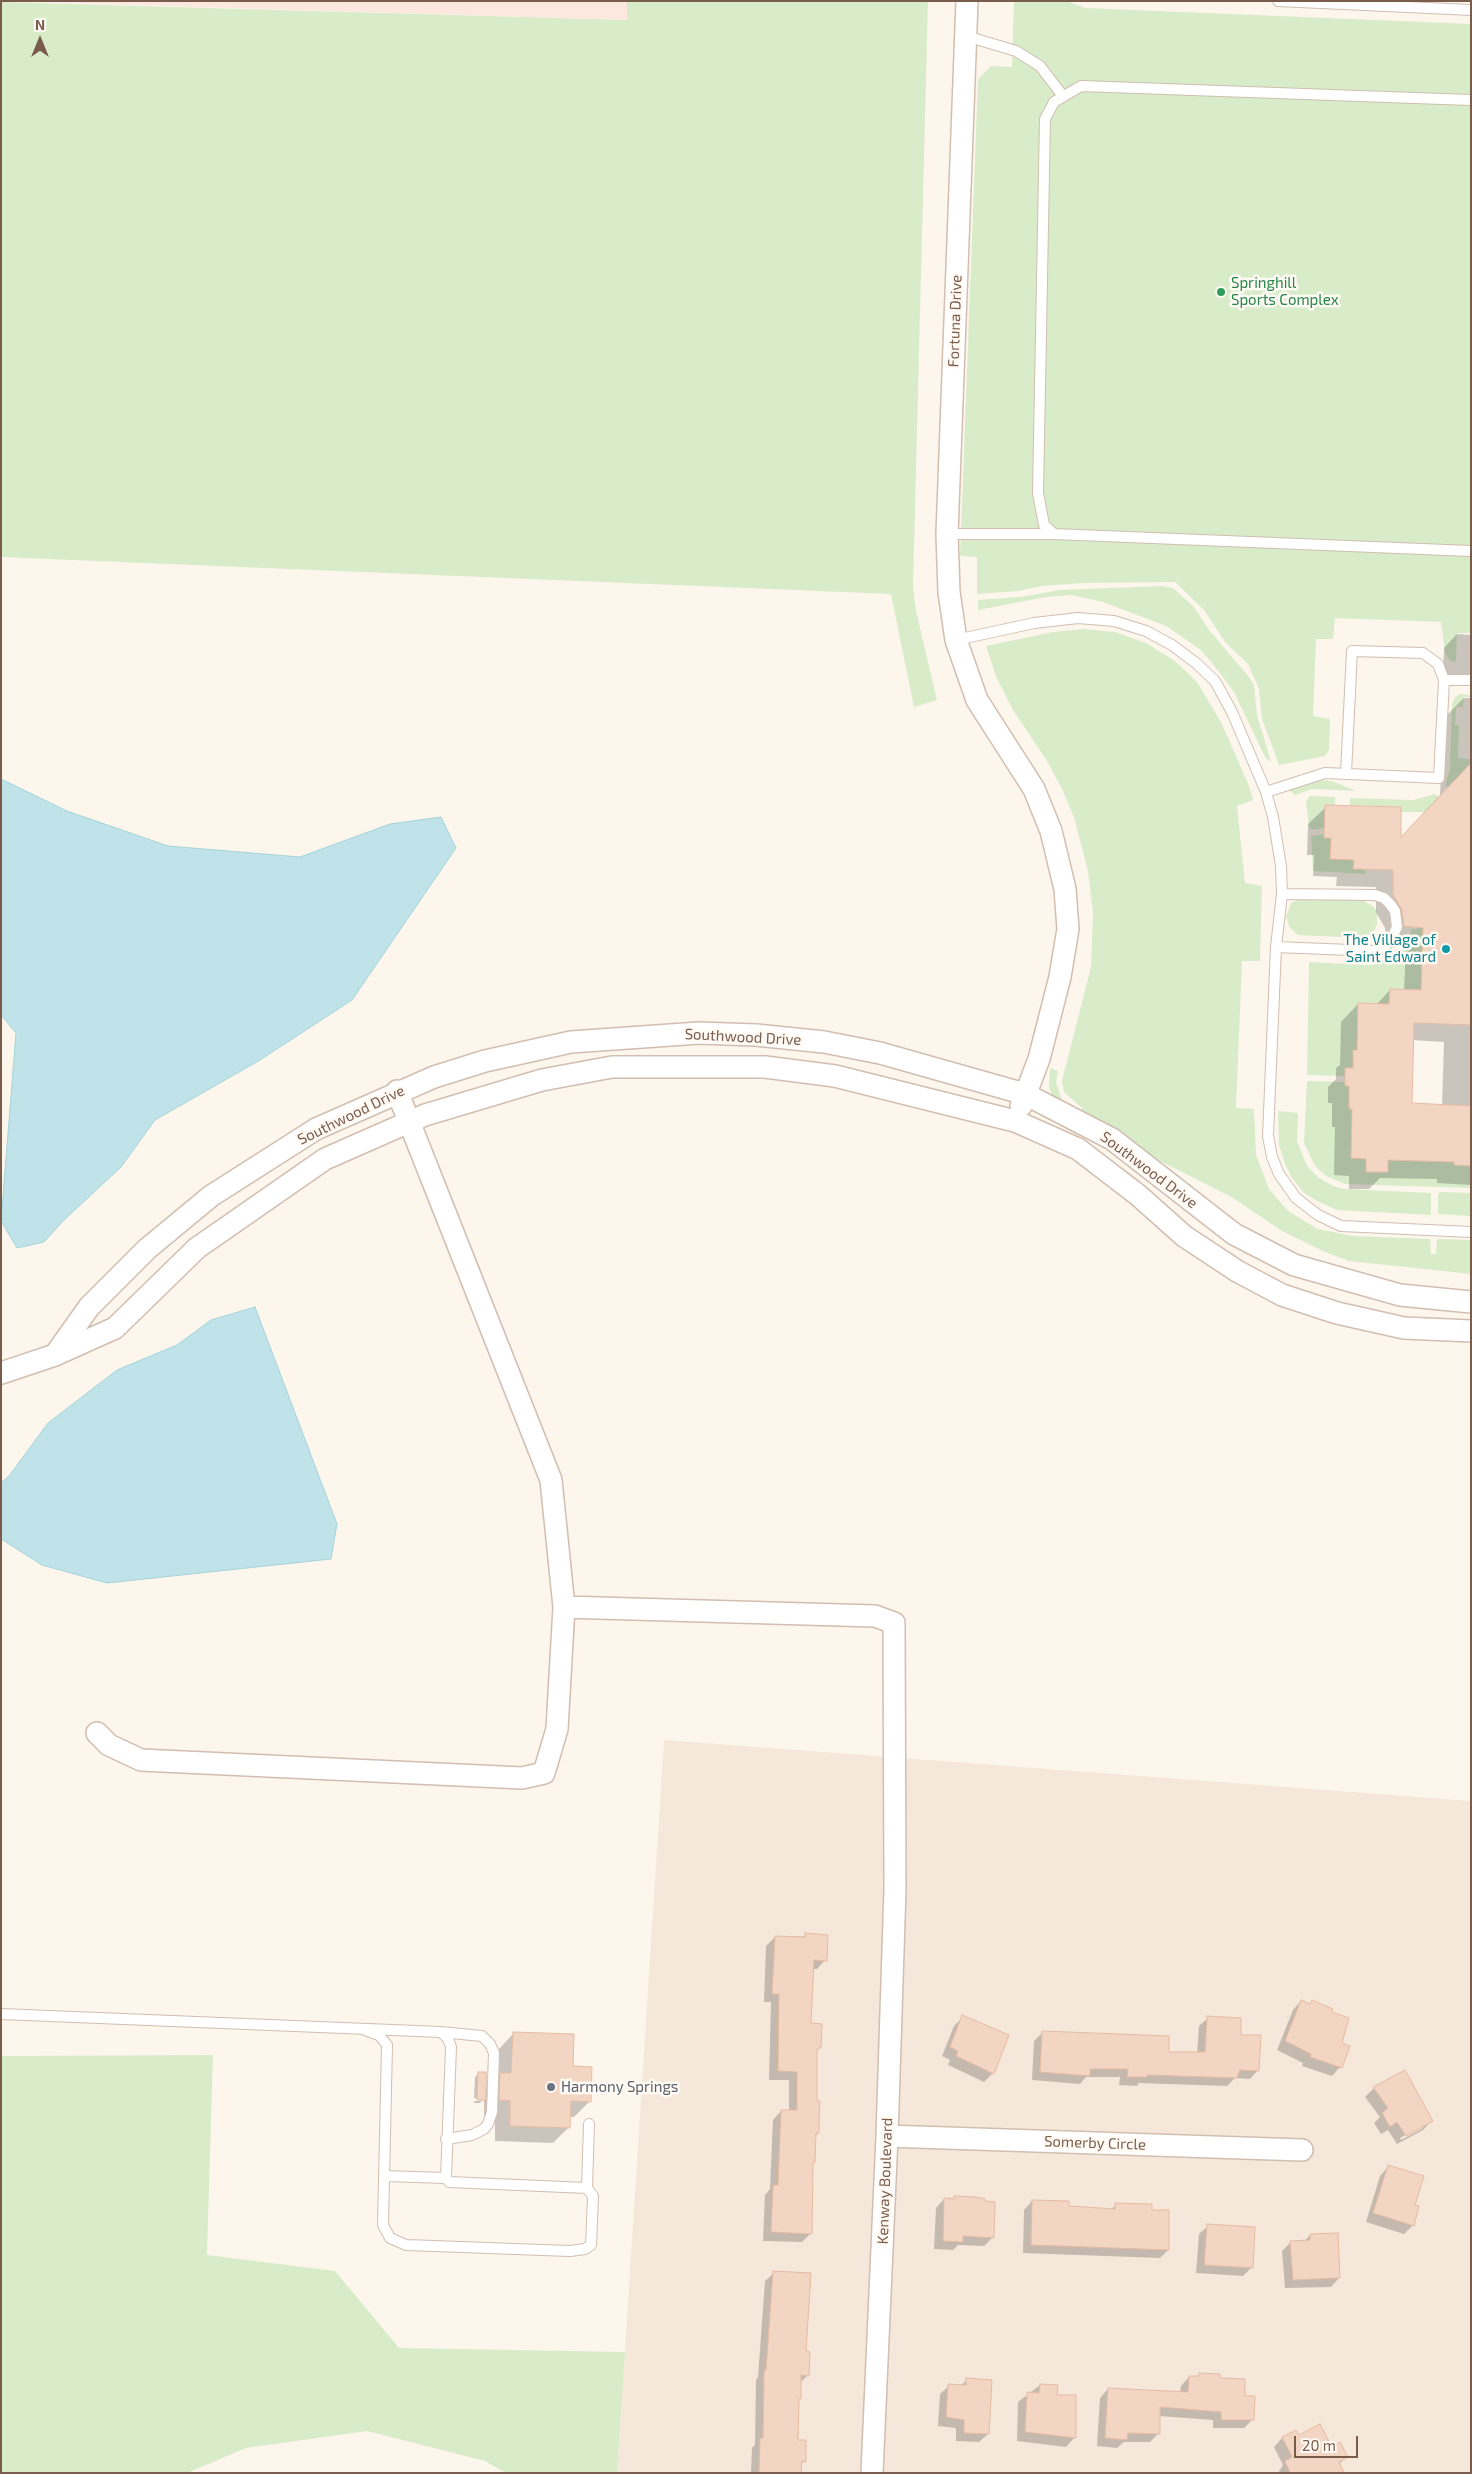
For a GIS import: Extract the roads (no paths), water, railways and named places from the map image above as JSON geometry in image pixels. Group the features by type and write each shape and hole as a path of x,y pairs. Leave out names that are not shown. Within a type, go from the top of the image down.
{"street":[{"name":"Fortuna Drive","path":"966,1 947,534 949,592 956,640 977,700 1034,789 1051,832 1065,889 1068,929 1060,977 1039,1059 1015,1121"},
{"name":"Southwood Drive","path":"55,1355 89,1306 147,1249 211,1196 316,1129 397,1091 485,1061 571,1042 699,1033 756,1035 824,1042 880,1053 1025,1094 1112,1139 1234,1234 1294,1265 1400,1295 1471,1302"},
{"name":"Southwood Drive","path":"1,1373 55,1355 115,1328 197,1248 325,1159 410,1121 542,1080 612,1067 765,1067 826,1075 1015,1121 1078,1149 1138,1195 1184,1236 1237,1271 1282,1295 1337,1313 1404,1328 1471,1331"},
{"path":"97,1733 109,1745 141,1760 522,1778 544,1773 556,1729 564,1607 551,1480 397,1091"},
{"name":"Kenway Boulevard","path":"564,1607 875,1616 894,1623 895,1888 888,2136 872,2473"},
{"name":"Somerby Circle","path":"888,2136 1302,2150"}],"lane":[{"path":"1278,1 1471,10"},
{"path":"966,36 1016,51 1040,66 1063,96"},
{"path":"1054,534 1044,525 1038,493 1040,280 1045,119 1054,102 1081,86 1471,100"},
{"path":"947,534 1054,534 1471,551"},
{"path":"956,640 1034,623 1078,618 1114,621 1146,631 1196,662 1215,682 1236,721 1266,792 1279,850 1282,894 1276,947 1268,1136 1272,1157 1279,1174 1296,1198 1318,1215 1341,1226 1471,1232"},
{"path":"1266,792 1316,774 1346,773 1439,778 1444,680 1438,664 1423,653 1352,651 1346,773"},
{"path":"1444,680 1471,680"},
{"path":"1276,947 1375,951 1390,942 1397,927 1395,911 1384,898 1375,895 1282,894"},
{"path":"1,2014 441,2032 482,2036 490,2044 494,2053 490,2119 484,2129 472,2135 446,2139"},
{"path":"365,2030 378,2035 387,2045 383,2225 390,2238 406,2245 570,2251 591,2245 593,2196 586,2188 590,2124"},
{"path":"441,2032 448,2039 451,2047 446,2178"},
{"path":"384,2176 446,2178 449,2182 586,2188"}],"water":[{"path":"1,779 67,811 168,846 300,857 390,824 441,817 456,848 352,1000 260,1060 155,1120 121,1167 64,1220 44,1242 17,1248 1,1221 16,1033 1,1015"},
{"path":"255,1307 337,1524 331,1559 107,1583 42,1565 1,1539 1,1483 9,1476 48,1423 117,1370 177,1345 211,1320"}],"place":[{"name":"Springhill Sports Complex","path":"1221,292"},
{"name":"The Village of Saint Edward","path":"1446,949"},
{"name":"Harmony Springs","path":"551,2087"}]}
